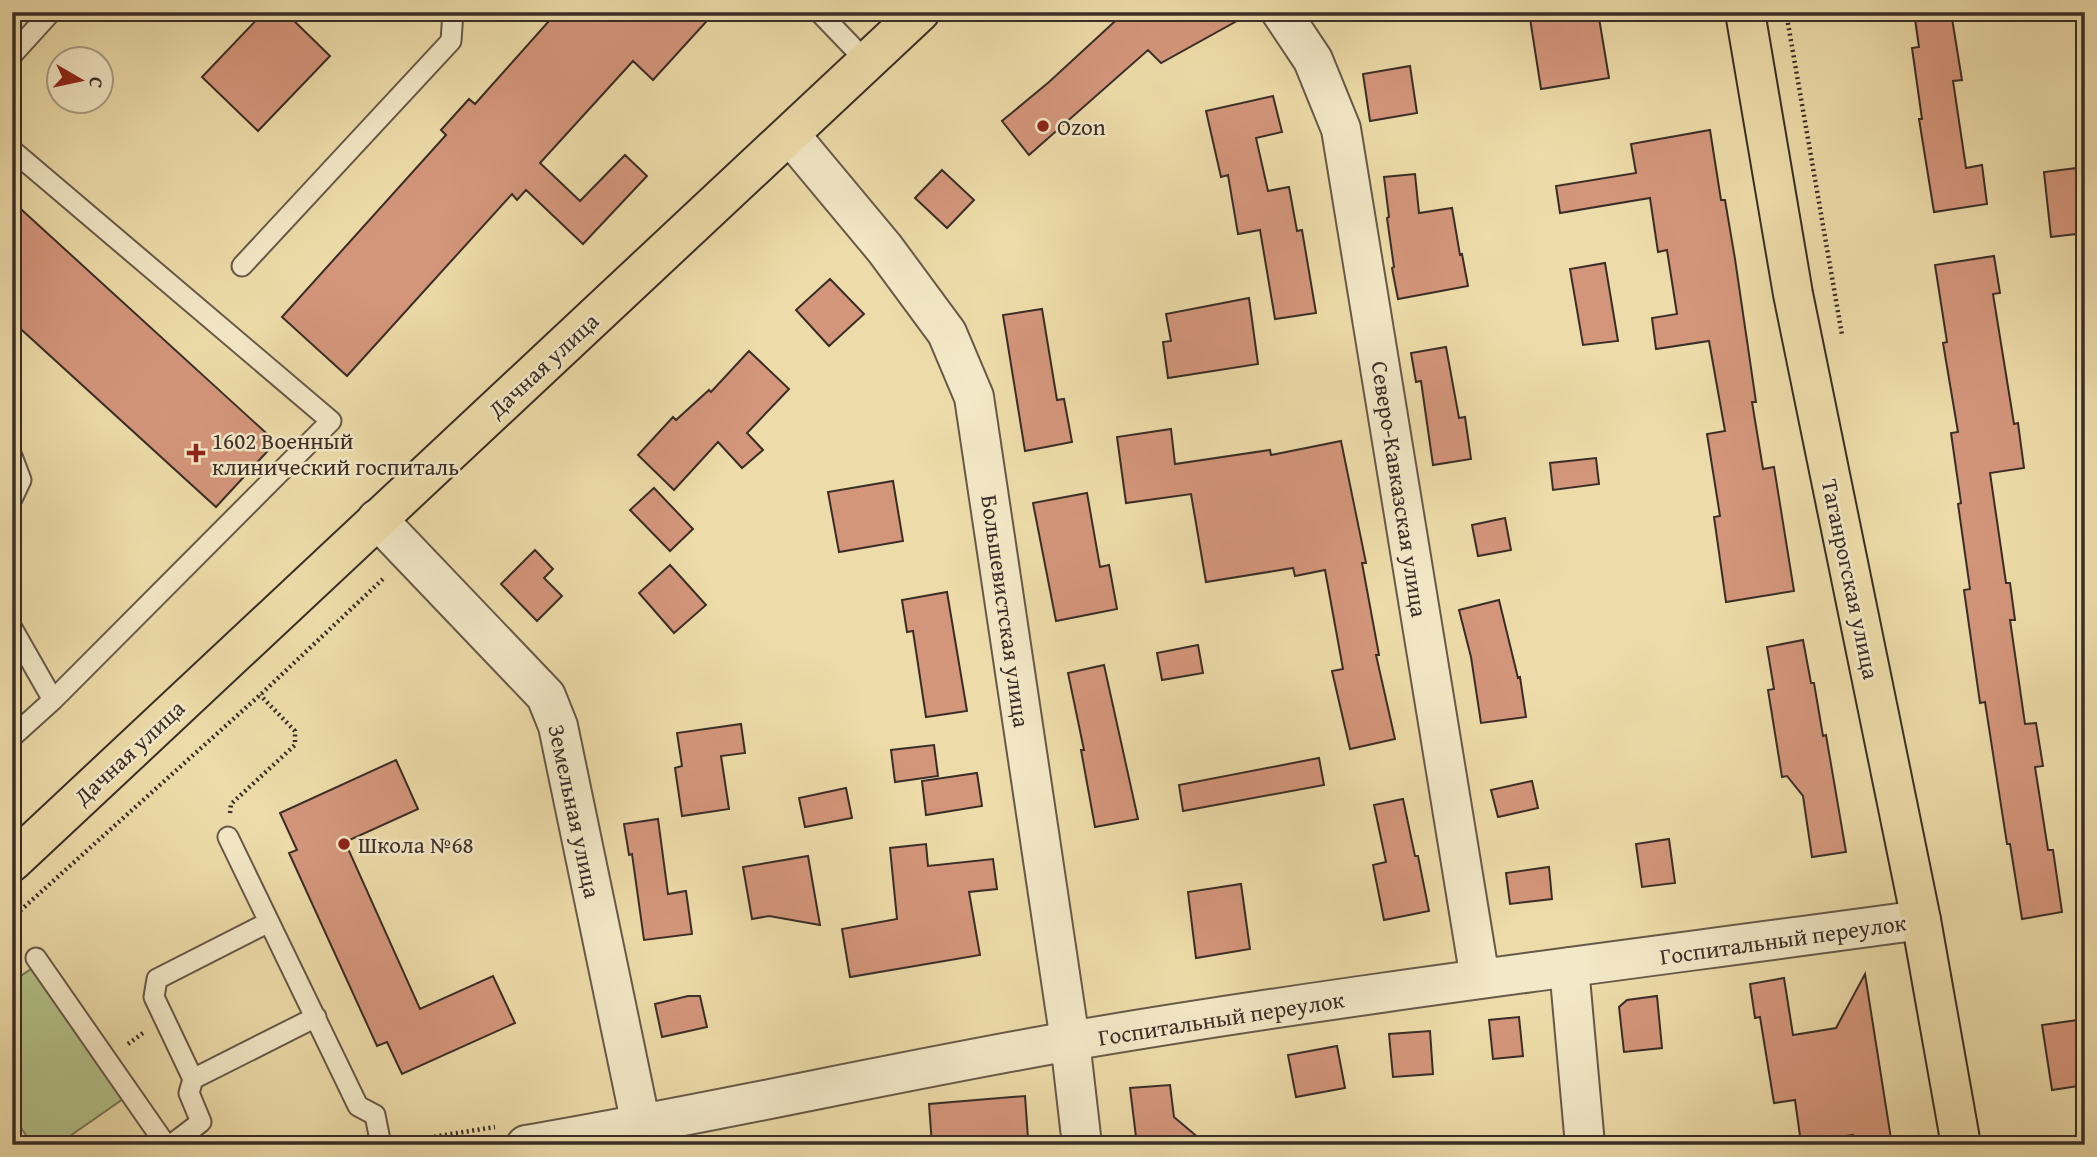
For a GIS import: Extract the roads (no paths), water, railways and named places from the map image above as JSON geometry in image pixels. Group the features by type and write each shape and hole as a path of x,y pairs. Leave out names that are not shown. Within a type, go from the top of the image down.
{"main road":[{"name":"Дачная улица","path":"12,862 920,12"},
{"name":"Таганрогская улица","path":"1745,12 1793,294 1921,920 1961,1145"}],"street":[{"name":"Северо-Кавказская улица","path":"1281,12 1313,60 1341,129 1480,979"},
{"name":"Большевистская улица","path":"790,135 885,249 947,333 974,397 1070,1041 1082,1145"},
{"name":"Земельная улица","path":"377,519 546,696 558,726 623,1133"},
{"name":"Госпитальный переулок","path":"516,1135 623,1133 1070,1041 1480,979 1921,920"},
{"path":"1569,967 1585,1145"}],"lane":[{"path":"12,55 51,12"},
{"path":"242,266 451,41 453,12"},
{"path":"819,12 868,63"},
{"path":"12,150 331,421 53,700 12,737"},
{"path":"12,456 21,480 12,499"},
{"path":"12,628 53,700"},
{"path":"228,837 358,1106 374,1115 388,1144"},
{"path":"36,958 168,1145 201,1122 189,1093 193,1079 154,997 157,979 269,922"},
{"path":"193,1079 316,1017"}],"place":[{"name":"Ozon","path":"1043,126"},
{"name":"1602 Военный клинический госпиталь","path":"196,453"},
{"name":"Школа №68","path":"344,844"}]}
